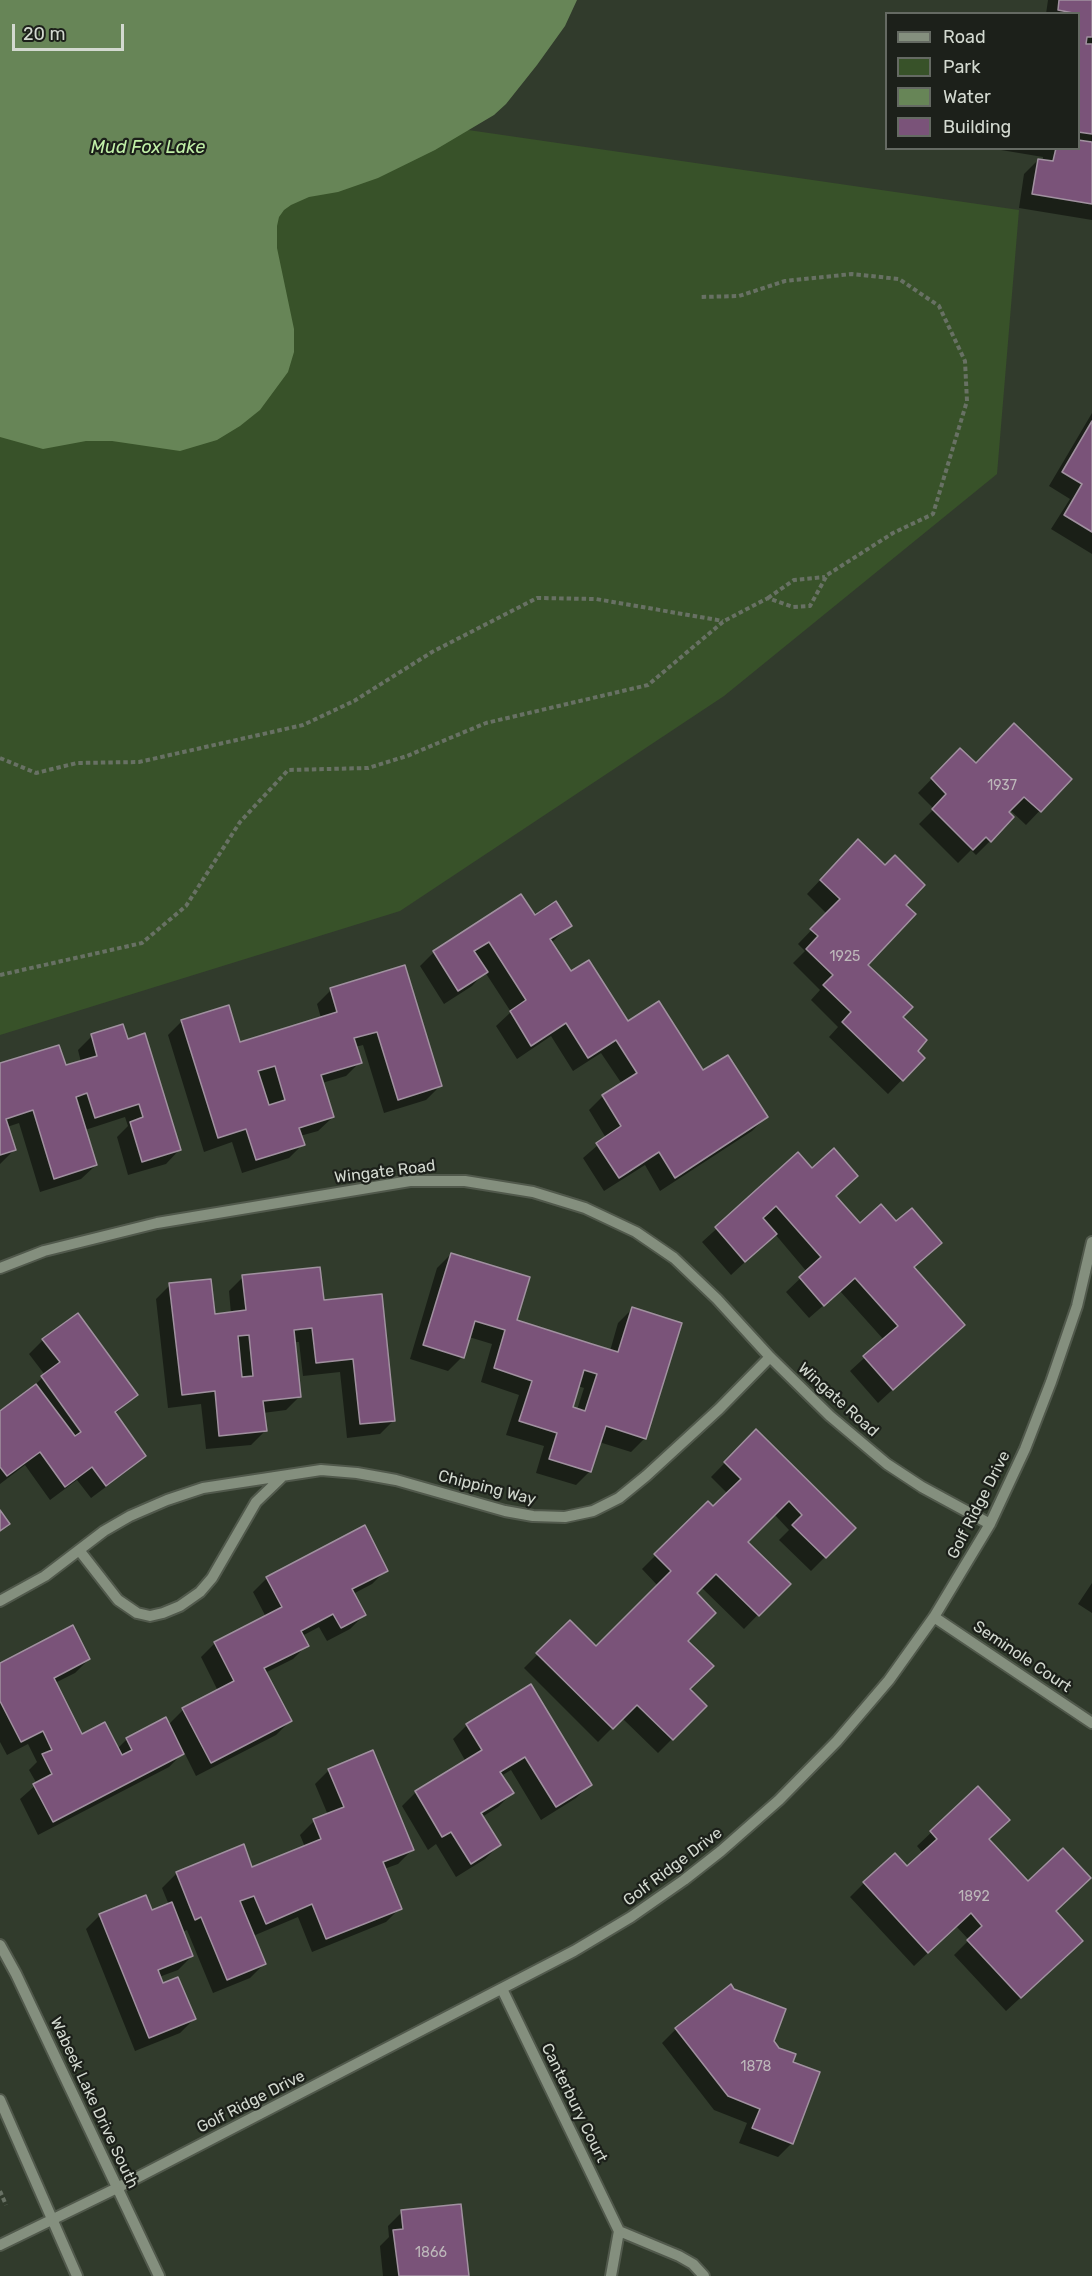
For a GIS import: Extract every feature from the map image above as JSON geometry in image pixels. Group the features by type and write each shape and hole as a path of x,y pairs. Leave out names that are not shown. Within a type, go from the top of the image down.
{"street":[{"name":"Wingate Road","path":"0,1268 44,1251 157,1223 410,1181 476,1182 533,1192 585,1208 636,1232 674,1258 830,1416 887,1464 922,1487 990,1524"},
{"name":"Golf Ridge Drive","path":"0,2245 117,2188 502,1989 631,1917 684,1880 779,1800 837,1741 889,1680 934,1617 990,1524 1025,1449 1052,1382 1077,1306 1092,1242"},
{"name":"Chipping Way","path":"0,1601 45,1576 104,1530 167,1500 203,1488 321,1470 396,1479 495,1509 532,1516 565,1517 593,1511 619,1498 646,1476 719,1409 770,1357"},
{"path":"79,1550 118,1600 137,1613 150,1616 164,1612 180,1606 200,1592 212,1578 256,1502 284,1476"},
{"name":"Seminole Court","path":"934,1617 1092,1723"},
{"name":"Wabeek Lake Drive South","path":"0,1945 159,2276"},
{"name":"Canterbury Court","path":"502,1989 619,2230"},
{"path":"0,2100 76,2276"},
{"path":"611,2276 619,2230 679,2256 693,2264 704,2276"}],"path":[{"path":"701,297 739,297 785,281 852,274 899,279 939,306 965,361 967,401 933,514 863,551 826,577 810,606 793,607 768,598"},
{"path":"0,975 142,943 186,906 240,822 288,770 368,768 407,756 486,723 648,685 723,621 768,598 794,579 826,577"},
{"path":"0,759 36,773 77,763 139,762 303,725 354,701 432,652 537,598 596,599 723,621"},
{"path":"0,2191 6,2205"}],"green space":[{"path":"0,62 1019,210 997,474 724,696 400,911 0,1035"}],"water":[{"name":"Mud Fox Lake","path":"0,0 577,0 565,26 537,65 506,104 494,115 435,150 378,178 338,192 309,197 284,210 277,226 277,248 294,329 294,352 288,372 260,410 240,426 217,440 180,451 112,441 86,441 43,449 0,437"}],"building":[{"path":"1059,0 1092,0 1092,37 1087,37 1086,44 1092,44 1092,134 1080,132 1080,12 1058,10"},
{"path":"1080,140 1092,142 1092,204 1032,194 1038,159 1053,161 1056,150 1080,150"},
{"path":"1092,421 1092,532 1064,515 1082,484 1062,472"},
{"path":"1014,723 1072,779 1041,812 1024,797 1009,812 1014,817 991,842 986,837 973,850 932,809 946,794 931,778 960,748 976,763"},
{"path":"858,839 885,865 895,855 925,885 906,905 916,914 868,965 913,1007 903,1017 927,1040 918,1051 925,1058 903,1081 842,1022 851,1012 823,985 833,975 806,949 818,936 810,929 840,899 820,880"},
{"path":"521,894 535,915 556,901 572,926 550,939 571,971 589,960 628,1021 659,1001 703,1070 728,1055 768,1117 675,1178 659,1152 619,1178 596,1143 621,1126 602,1095 637,1073 616,1040 588,1058 566,1023 531,1046 510,1011 526,1000 489,942 474,951 488,972 458,991 433,951"},
{"path":"405,965 442,1086 398,1100 377,1032 354,1038 362,1063 321,1075 334,1117 299,1128 305,1145 256,1160 246,1129 218,1138 181,1020 229,1005 240,1042 337,1012 330,988","holes":["275,1066 285,1100 269,1105 258,1071"]},
{"path":"123,1024 128,1039 145,1033 181,1150 142,1162 130,1122 143,1117 139,1104 95,1118 87,1093 76,1097 97,1165 54,1179 33,1110 6,1119 16,1150 0,1155 0,1063 59,1045 66,1065 97,1056 91,1034"},
{"path":"834,1148 858,1176 836,1196 860,1223 881,1204 896,1221 912,1208 942,1243 914,1267 965,1325 893,1390 863,1356 898,1326 855,1278 824,1306 799,1277 821,1257 776,1206 763,1218 777,1234 745,1262 715,1227 798,1152 812,1168"},
{"path":"451,1253 530,1277 517,1320 618,1352 632,1307 682,1323 646,1439 606,1426 591,1472 549,1459 557,1433 519,1421 532,1381 494,1368 505,1330 475,1321 464,1358 423,1345","holes":["584,1370 597,1374 585,1411 573,1407"]},
{"path":"320,1267 324,1300 382,1294 395,1421 360,1424 353,1359 316,1363 312,1328 294,1330 301,1397 263,1401 267,1431 219,1436 215,1391 182,1395 169,1283 211,1279 215,1314 246,1310 242,1275","holes":["249,1335 253,1376 242,1377 238,1336"]},
{"path":"78,1313 138,1395 115,1412 146,1456 106,1486 92,1467 65,1487 40,1452 7,1476 0,1467 0,1411 36,1384 75,1436 81,1432 41,1376 60,1362 42,1339"},
{"path":"756,1429 856,1528 826,1558 792,1525 802,1515 789,1501 748,1542 791,1584 759,1616 716,1574 697,1593 716,1613 688,1641 714,1666 690,1689 707,1706 673,1740 637,1705 613,1729 536,1653 570,1620 596,1646 671,1571 654,1554 708,1501 713,1506 741,1479 724,1462"},
{"path":"0,1510 10,1524 0,1531"},
{"path":"365,1525 388,1571 352,1589 366,1615 341,1628 333,1614 301,1631 309,1646 264,1668 292,1721 211,1763 182,1708 234,1681 214,1642 282,1607 266,1577"},
{"path":"73,1625 90,1659 54,1678 82,1734 105,1722 122,1755 132,1750 126,1738 166,1717 184,1754 53,1822 33,1784 52,1774 42,1754 52,1750 43,1731 21,1742 0,1701 0,1663"},
{"path":"531,1684 592,1785 556,1807 525,1757 500,1772 514,1793 481,1813 501,1845 471,1864 451,1832 442,1837 415,1791 482,1750 466,1724"},
{"path":"373,1750 414,1850 383,1862 402,1909 326,1939 312,1904 266,1924 254,1896 240,1901 266,1964 227,1980 201,1917 195,1920 176,1872 244,1844 252,1867 321,1839 313,1819 344,1807 328,1769"},
{"path":"978,1786 1010,1820 989,1839 1028,1881 1063,1848 1091,1878 1056,1911 1083,1941 1021,1998 967,1940 982,1926 971,1913 928,1953 863,1882 895,1853 907,1866 937,1839 930,1831"},
{"path":"146,1895 152,1910 172,1902 193,1956 158,1970 163,1983 178,1977 196,2019 149,2038 99,1914"},
{"path":"731,1984 734,1989 786,2009 774,2041 779,2048 796,2054 793,2062 820,2072 793,2144 752,2128 760,2109 728,2096 675,2028"},
{"path":"461,2204 469,2276 399,2276 393,2230 403,2229 401,2210"}]}
